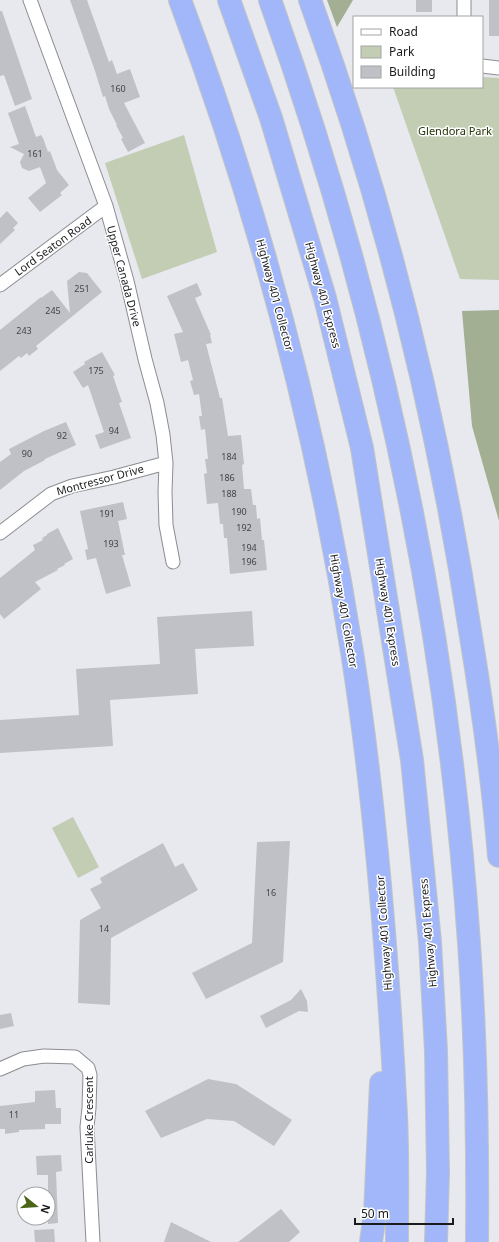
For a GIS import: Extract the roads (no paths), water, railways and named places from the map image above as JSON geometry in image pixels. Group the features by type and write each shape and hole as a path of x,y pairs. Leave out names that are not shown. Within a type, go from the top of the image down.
{"highway":[{"name":"Highway 401 Collector","path":"180,0 220,113 256,225 293,362 332,538 352,651 370,780 386,960 396,1117 397,1242"},
{"name":"Highway 401 Express","path":"229,0 271,118 325,298 362,448 412,760 430,942 436,1051 438,1172 436,1242"},
{"path":"270,0 298,79 324,160 366,311 387,394 407,485 432,623 452,761 470,944 476,1089 477,1242"},
{"path":"310,0 361,153 382,223 408,322 453,528 479,684 499,783"},
{"path":"479,684 499,856"},
{"path":"371,1242 375,1214 380,1126 386,960"}],"street":[{"name":"Upper Canada Drive","path":"30,0 106,206 127,282 144,359 157,402 163,435 166,463 166,525 173,562"},
{"path":"464,0 464,16"},
{"path":"483,66 499,68"},
{"name":"Lord Seaton Road","path":"0,285 106,206"},
{"name":"Montressor Drive","path":"0,533 51,494 72,486 114,477 166,463"},
{"name":"Carluke Crescent","path":"0,1069 23,1059 44,1056 75,1058 88,1068 90,1075 87,1127 93,1242"}],"park label":[{"name":"Glendora Park","path":"455,131"}]}
